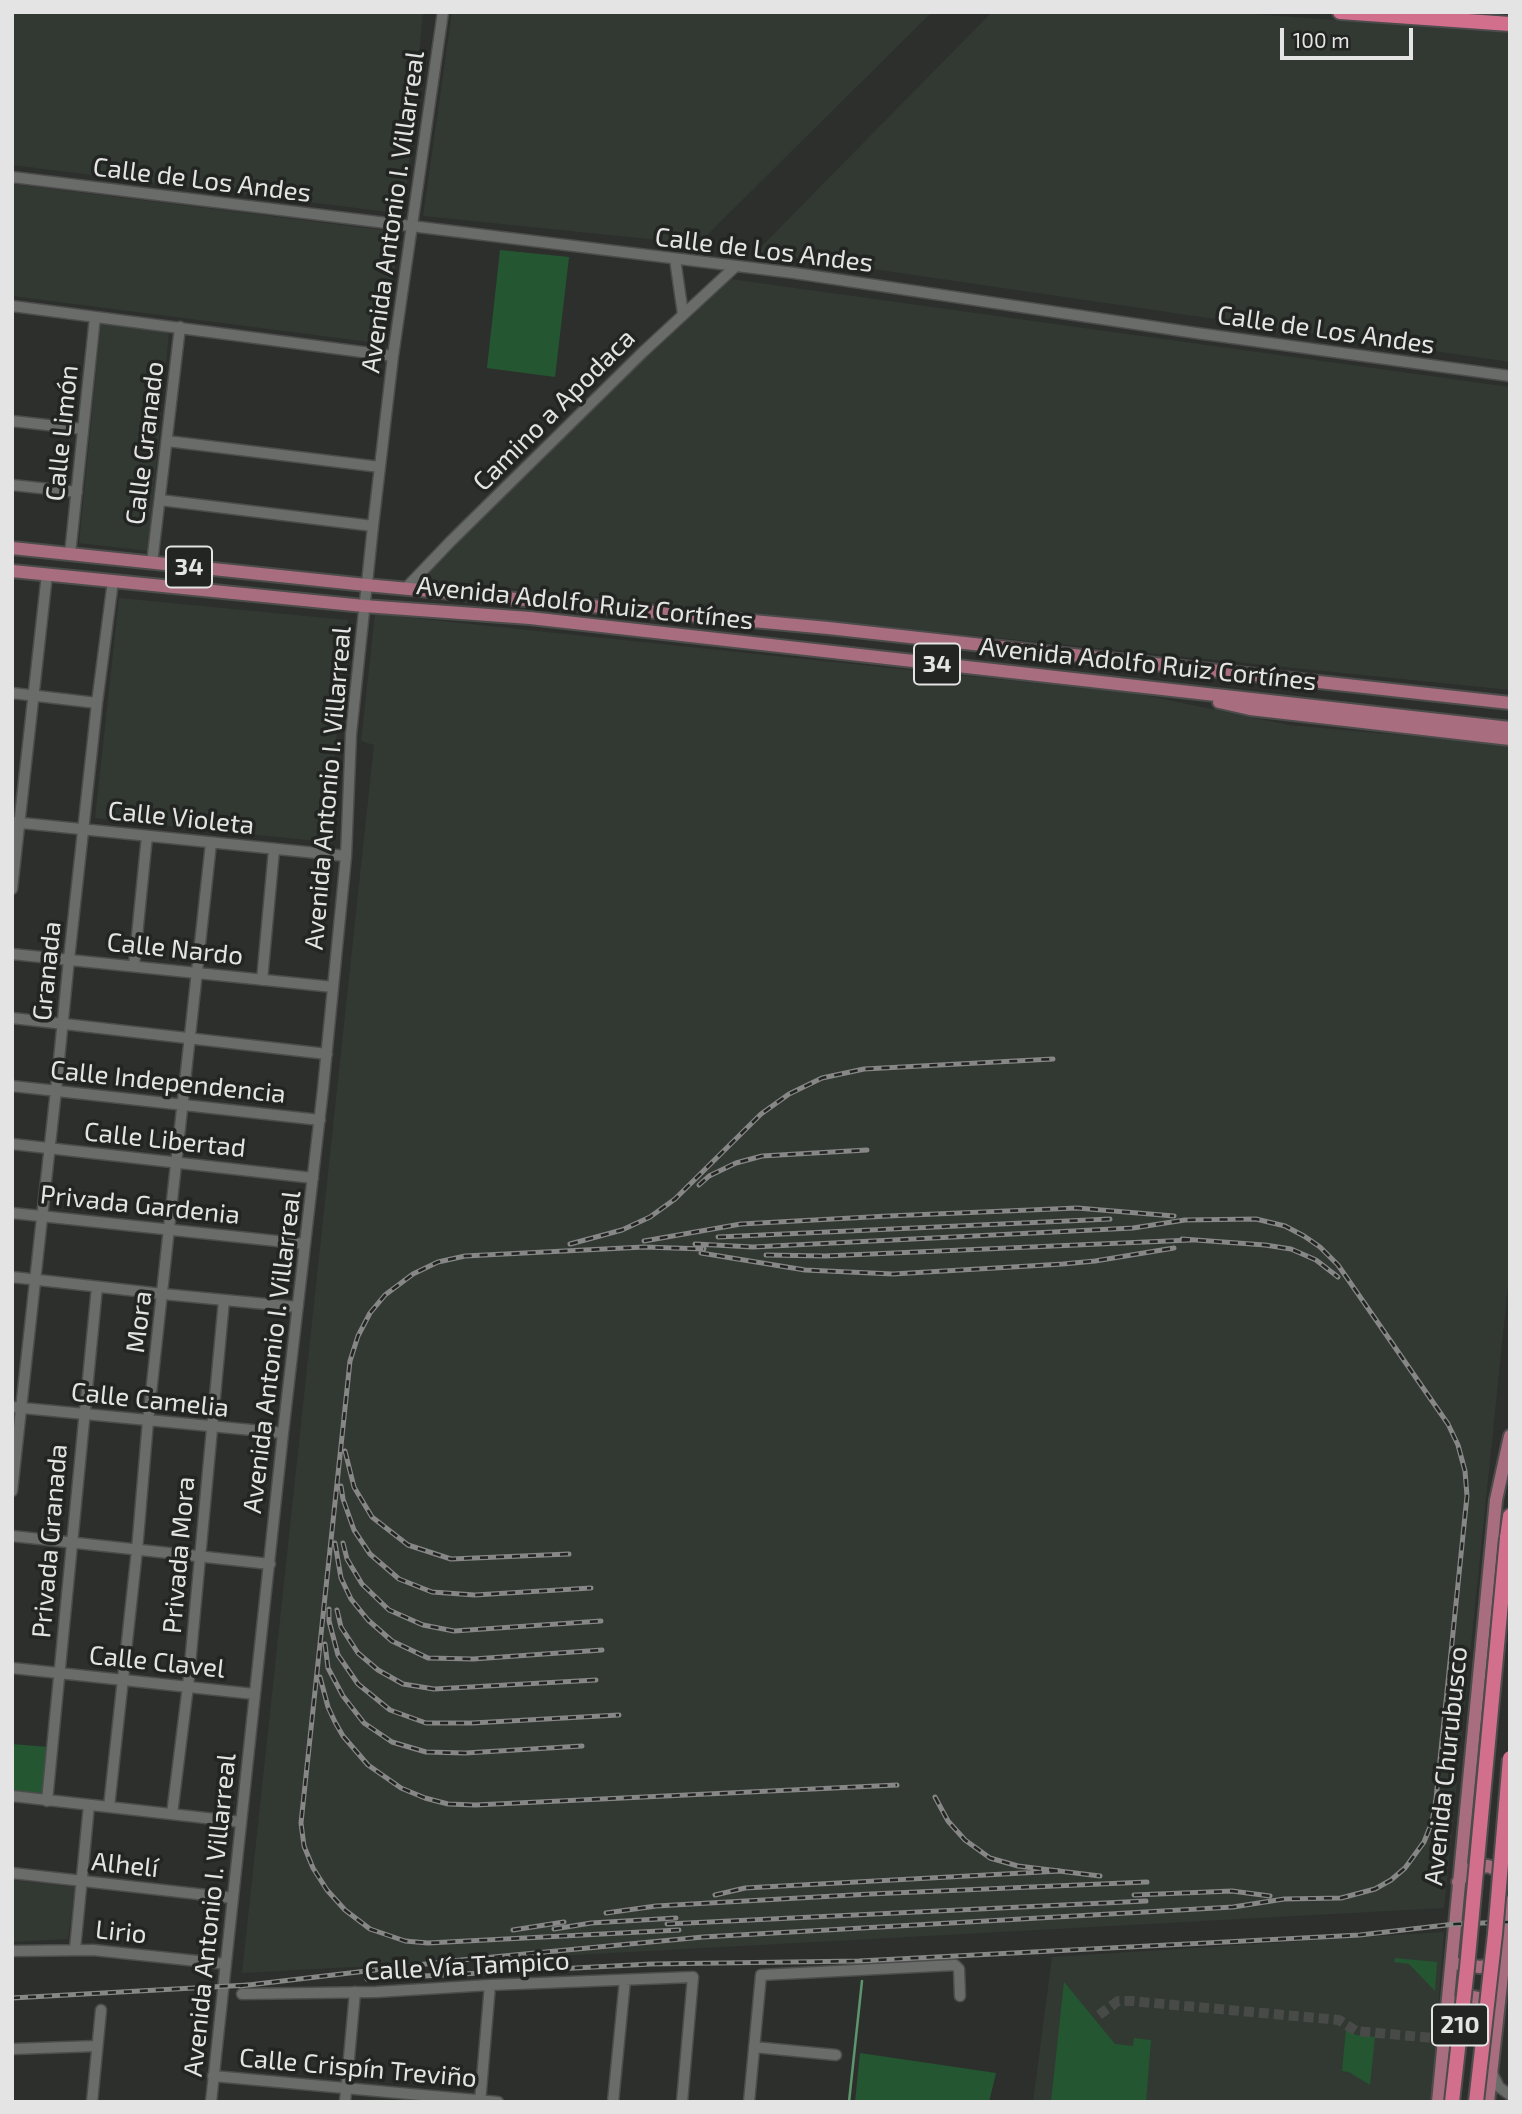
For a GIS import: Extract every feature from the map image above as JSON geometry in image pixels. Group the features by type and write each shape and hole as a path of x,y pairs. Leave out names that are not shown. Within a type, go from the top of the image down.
{"highway":[{"path":"1340,12 1510,24"},
{"name":"Avenida Churubusco","path":"1452,2102 1510,1516"},
{"name":"210","path":"1476,2102 1495,1934 1510,1758"}],"main road":[{"name":"34","path":"12,548 406,588"},
{"name":"34","path":"12,571 364,606"},
{"name":"Avenida Adolfo Ruiz Cortínes","path":"406,588 828,628 1510,703"},
{"name":"Avenida Adolfo Ruiz Cortínes","path":"364,606 530,618 1510,728"},
{"path":"1167,690 1250,709 1510,739"},
{"name":"Avenida Churubusco","path":"1438,2102 1496,1500 1510,1436"},
{"path":"1458,1882 1470,1869 1488,1866 1497,1870 1510,1883"},
{"path":"1488,2102 1510,1902"},
{"path":"1452,1961 1480,1967 1504,1962"},
{"path":"1447,2012 1463,1998 1474,1997 1486,2000 1498,2014"}],"street":[{"name":"Avenida Antonio I. Villarreal","path":"211,2102 254,1694 327,1054 345,856 351,734 366,585 393,356 443,12"},
{"name":"Calle de Los Andes","path":"12,177 736,266 1510,376"},
{"path":"675,260 683,314"},
{"name":"Camino a Apodaca","path":"406,588 683,314 736,266"},
{"path":"12,306 393,356"},
{"name":"Calle Limón","path":"70,554 95,317"},
{"name":"Calle Granado","path":"152,563 180,327"},
{"path":"12,421 83,429"},
{"path":"167,441 380,467"},
{"path":"12,485 76,492"},
{"path":"160,500 373,526"},
{"path":"12,889 16,823 47,574"},
{"name":"Granada","path":"12,1491 17,1408 36,1279 97,703 113,581"},
{"path":"12,694 97,703"},
{"name":"Calle Violeta","path":"16,823 345,856"},
{"path":"134,967 147,836"},
{"name":"Mora","path":"109,1807 211,843"},
{"path":"262,980 274,850"},
{"name":"Calle Nardo","path":"12,954 333,987"},
{"path":"12,1018 327,1054"},
{"name":"Calle Independencia","path":"12,1086 320,1120"},
{"name":"Calle Libertad","path":"12,1144 313,1178"},
{"name":"Privada Gardenia","path":"12,1213 305,1244"},
{"path":"12,1277 297,1307"},
{"name":"Privada Granada","path":"47,1801 97,1286"},
{"name":"Privada Mora","path":"172,1814 188,1686 224,1300"},
{"name":"Calle Camelia","path":"17,1408 283,1433"},
{"path":"12,1536 270,1564"},
{"name":"Calle Clavel","path":"12,1668 254,1694"},
{"path":"12,1796 241,1822"},
{"path":"75,1949 89,1805"},
{"name":"Alhelí","path":"12,1873 233,1898"},
{"name":"Lirio","path":"12,1951 75,1949 226,1964"},
{"path":"749,2102 761,1975 955,1965 959,1969 960,1996"},
{"name":"Calle Vía Tampico","path":"242,1994 355,1992 693,1977 682,2102"},
{"path":"613,2102 625,1980"},
{"path":"481,2101 489,1984"},
{"path":"345,2102 355,1992"},
{"path":"92,2102 101,2010"},
{"path":"12,2049 97,2046"},
{"path":"754,2047 836,2055"},
{"path":"1491,2071 1500,2087 1510,2095"},
{"name":"Calle Crispín Treviño","path":"214,2076 498,2102"}],"shaded area":[{"path":"12,12 423,12 404,214 12,165"},
{"path":"452,12 932,12 698,244 423,216"},
{"path":"992,12 1226,12 1510,33 1510,362 756,252"},
{"path":"12,184 399,232 385,344 12,296"},
{"path":"730,279 1510,387 1510,690 421,579 611,390"},
{"path":"101,323 169,331 148,551 79,543"},
{"path":"119,598 348,620 326,842 95,818"},
{"path":"375,614 1139,694 1289,725 1510,745 1510,1266 1444,1908 242,1973 374,745 361,741"},
{"path":"12,1880 75,1887 68,1939 12,1942"},
{"path":"1444,1932 1431,2102 1033,2102 1052,1957"}],"green space":[{"path":"500,250 569,257 555,377 487,368"},
{"path":"12,1744 48,1747 41,1794 12,1790"},
{"path":"1395,1958 1437,1962 1435,1991 1409,1964 1394,1962"},
{"path":"1064,1982 1115,2044 1133,2046 1134,2038 1151,2040 1146,2102 1051,2102"},
{"path":"1346,2029 1356,2035 1375,2037 1370,2085 1349,2072 1342,2071"},
{"path":"860,2053 996,2073 989,2102 855,2102"}],"waterway":[{"path":"849,2102 862,1981"}],"tunnel":[{"path":"1099,2015 1118,2001 1131,2001 1339,2020 1356,2031 1433,2038"}],"railway":[{"path":"570,1244 622,1230 650,1217 675,1199 761,1114 789,1094 822,1078 864,1069 1053,1059"},
{"path":"699,1185 709,1176 736,1163 762,1156 867,1150"},
{"path":"644,1241 741,1224 888,1216 1077,1208 1174,1216"},
{"path":"718,1237 1110,1219"},
{"path":"240,1986 451,1961 703,1937 1233,1907 1284,1899 1341,1898 1375,1889 1391,1880 1405,1868 1424,1842 1432,1822 1436,1799 1467,1496 1465,1471 1458,1445 1448,1424 1338,1265 1320,1247 1285,1226 1256,1219 1185,1220 1133,1228 753,1247 695,1244"},
{"path":"1182,1239 1291,1249 1316,1260 1338,1277"},
{"path":"766,1255 825,1256 1191,1240"},
{"path":"679,1930 428,1943 405,1941 370,1929 345,1910 327,1890 313,1868 304,1846 301,1823 350,1361 358,1336 370,1313 385,1295 413,1274 438,1262 465,1256 644,1247 704,1249"},
{"path":"701,1253 805,1270 893,1274 1063,1264 1174,1248"},
{"path":"345,1451 354,1487 372,1517 408,1545 451,1559 569,1554"},
{"path":"341,1486 354,1530 370,1554 399,1579 432,1592 475,1595 591,1588"},
{"path":"335,1543 341,1578 351,1599 368,1620 392,1641 428,1658 473,1659 602,1650"},
{"path":"343,1543 347,1559 362,1584 389,1610 423,1625 454,1631 601,1621"},
{"path":"329,1609 329,1621 338,1655 358,1684 390,1710 426,1723 619,1715"},
{"path":"337,1610 341,1627 358,1653 378,1670 403,1684 434,1689 596,1680"},
{"path":"325,1644 328,1668 343,1696 364,1723 392,1742 426,1752 465,1753 582,1746"},
{"path":"320,1677 335,1722 343,1736 368,1765 401,1788 448,1804 475,1805 897,1785"},
{"path":"935,1797 948,1821 965,1840 990,1858 1018,1866 1100,1876"},
{"path":"715,1895 745,1888 1060,1871"},
{"path":"606,1913 656,1906 1147,1882"},
{"path":"1134,1895 1232,1891 1270,1896"},
{"path":"667,1924 1146,1901"},
{"path":"554,1929 591,1923 676,1918"},
{"path":"513,1930 564,1922"},
{"path":"367,1979 651,1964 859,1961 1360,1935 1455,1924 1510,1922"},
{"path":"12,1998 248,1985"}]}
